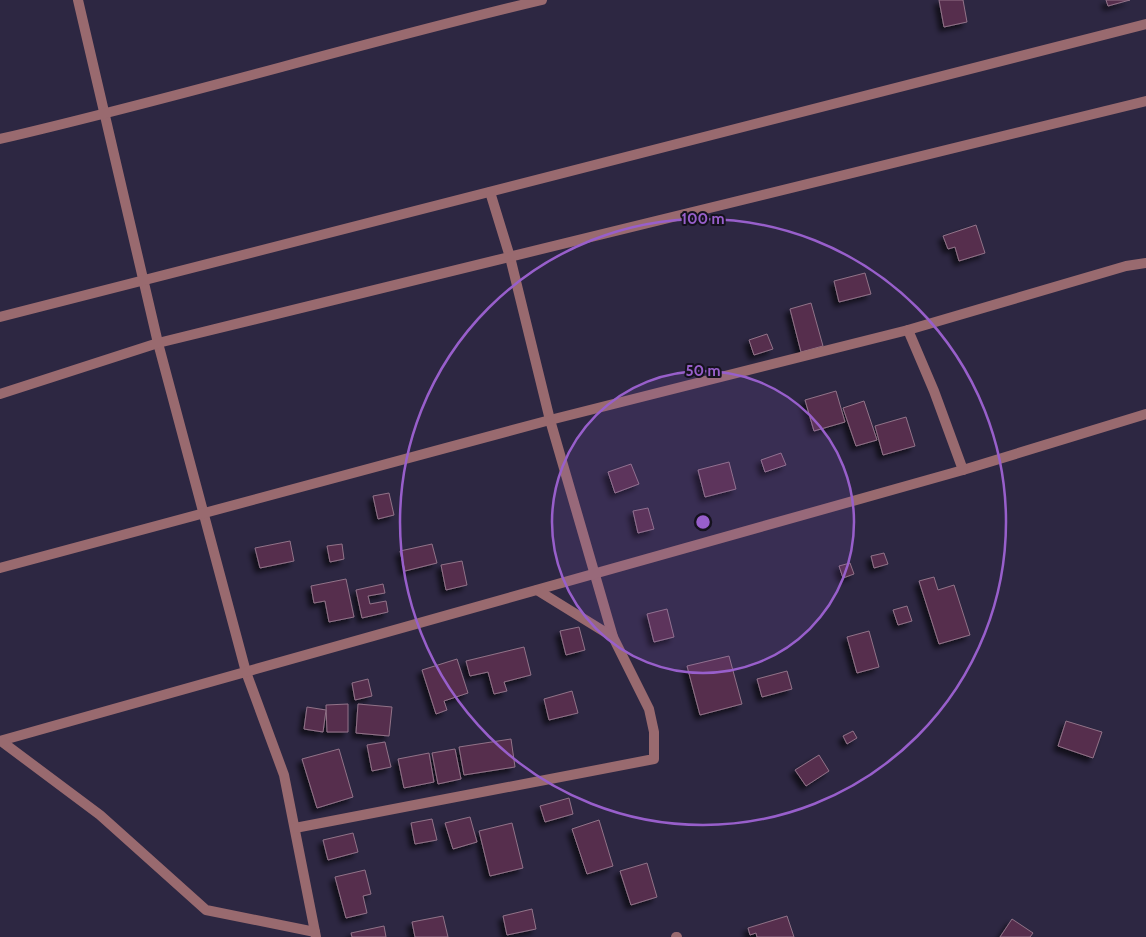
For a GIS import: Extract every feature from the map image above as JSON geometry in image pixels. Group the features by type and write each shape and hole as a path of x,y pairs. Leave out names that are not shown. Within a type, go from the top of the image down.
{"street":[{"path":"0,741 100,815 206,910 316,934 284,775 246,672 158,343 78,0"},
{"path":"0,139 105,115 458,20 542,0"},
{"path":"0,317 1146,24"},
{"path":"0,394 158,343 1146,101"},
{"path":"294,828 654,758 654,732 649,709 613,637 594,576 550,420 510,257 490,192"},
{"path":"0,568 204,515 550,420 908,330 1126,266 1146,263"},
{"path":"908,330 934,390 963,470"},
{"path":"0,741 537,590 594,576 963,470 1146,414"},
{"path":"537,590 613,637"}],"building":[{"path":"939,0 963,0 967,22 944,27"},
{"path":"1106,0 1130,0 1108,6"},
{"path":"976,225 985,253 959,261 955,247 948,249 943,236"},
{"path":"865,273 871,294 839,302 834,281"},
{"path":"811,303 823,346 801,352 790,309"},
{"path":"767,334 773,349 754,355 749,340"},
{"path":"836,391 845,422 814,431 805,400"},
{"path":"864,401 877,440 856,446 843,408"},
{"path":"906,417 915,446 883,455 875,426"},
{"path":"781,453 786,465 765,472 761,460"},
{"path":"729,462 736,489 705,497 698,470"},
{"path":"631,464 639,484 615,493 608,472"},
{"path":"389,493 394,515 378,519 373,496"},
{"path":"648,508 654,529 638,533 633,511"},
{"path":"290,541 294,561 260,568 255,548"},
{"path":"342,544 344,559 330,562 327,546"},
{"path":"432,544 437,563 405,571 400,551"},
{"path":"884,553 888,564 874,568 871,556"},
{"path":"462,561 467,585 446,590 441,565"},
{"path":"850,563 854,574 843,578 839,566"},
{"path":"934,577 938,590 954,585 970,635 939,644 919,581"},
{"path":"346,579 354,617 329,622 325,601 314,603 311,586"},
{"path":"383,584 385,593 368,596 370,604 386,601 388,612 362,618 356,590"},
{"path":"907,606 912,621 898,625 893,610"},
{"path":"667,609 674,637 654,642 647,614"},
{"path":"579,627 585,650 566,655 560,631"},
{"path":"869,631 879,667 857,673 847,637"},
{"path":"524,647 531,675 504,682 507,691 494,694 488,672 470,676 466,661"},
{"path":"729,656 742,704 700,715 687,666"},
{"path":"457,659 468,693 444,701 447,710 436,714 422,670"},
{"path":"787,671 792,689 762,697 757,679"},
{"path":"368,679 372,696 355,700 352,683"},
{"path":"572,691 578,713 549,720 544,699"},
{"path":"348,704 348,732 327,732 326,705"},
{"path":"358,704 392,707 389,736 356,733"},
{"path":"307,707 326,710 323,732 304,729"},
{"path":"1066,721 1102,732 1093,758 1058,746"},
{"path":"853,731 857,738 847,744 843,736"},
{"path":"511,739 515,767 464,775 459,747"},
{"path":"385,742 391,767 372,771 367,745"},
{"path":"339,749 353,797 317,808 302,759"},
{"path":"455,749 461,779 438,784 432,753"},
{"path":"429,753 434,782 404,788 398,759"},
{"path":"819,755 829,771 806,786 795,770"},
{"path":"569,798 573,814 545,822 540,806"},
{"path":"470,817 477,842 453,849 445,823"},
{"path":"432,819 437,840 415,844 411,823"},
{"path":"599,820 613,866 587,874 572,829"},
{"path":"512,823 523,868 490,876 479,831"},
{"path":"353,833 358,852 328,860 323,840"},
{"path":"647,863 657,897 631,905 620,871"},
{"path":"365,870 371,894 363,896 367,913 346,918 335,877"},
{"path":"532,909 536,929 507,935 503,916"},
{"path":"443,916 448,937 415,937 412,922"},
{"path":"787,916 794,937 757,937 756,933 750,935 748,928"},
{"path":"1012,919 1033,933 1030,937 1000,937"},
{"path":"384,926 386,937 352,937 351,933"}]}
